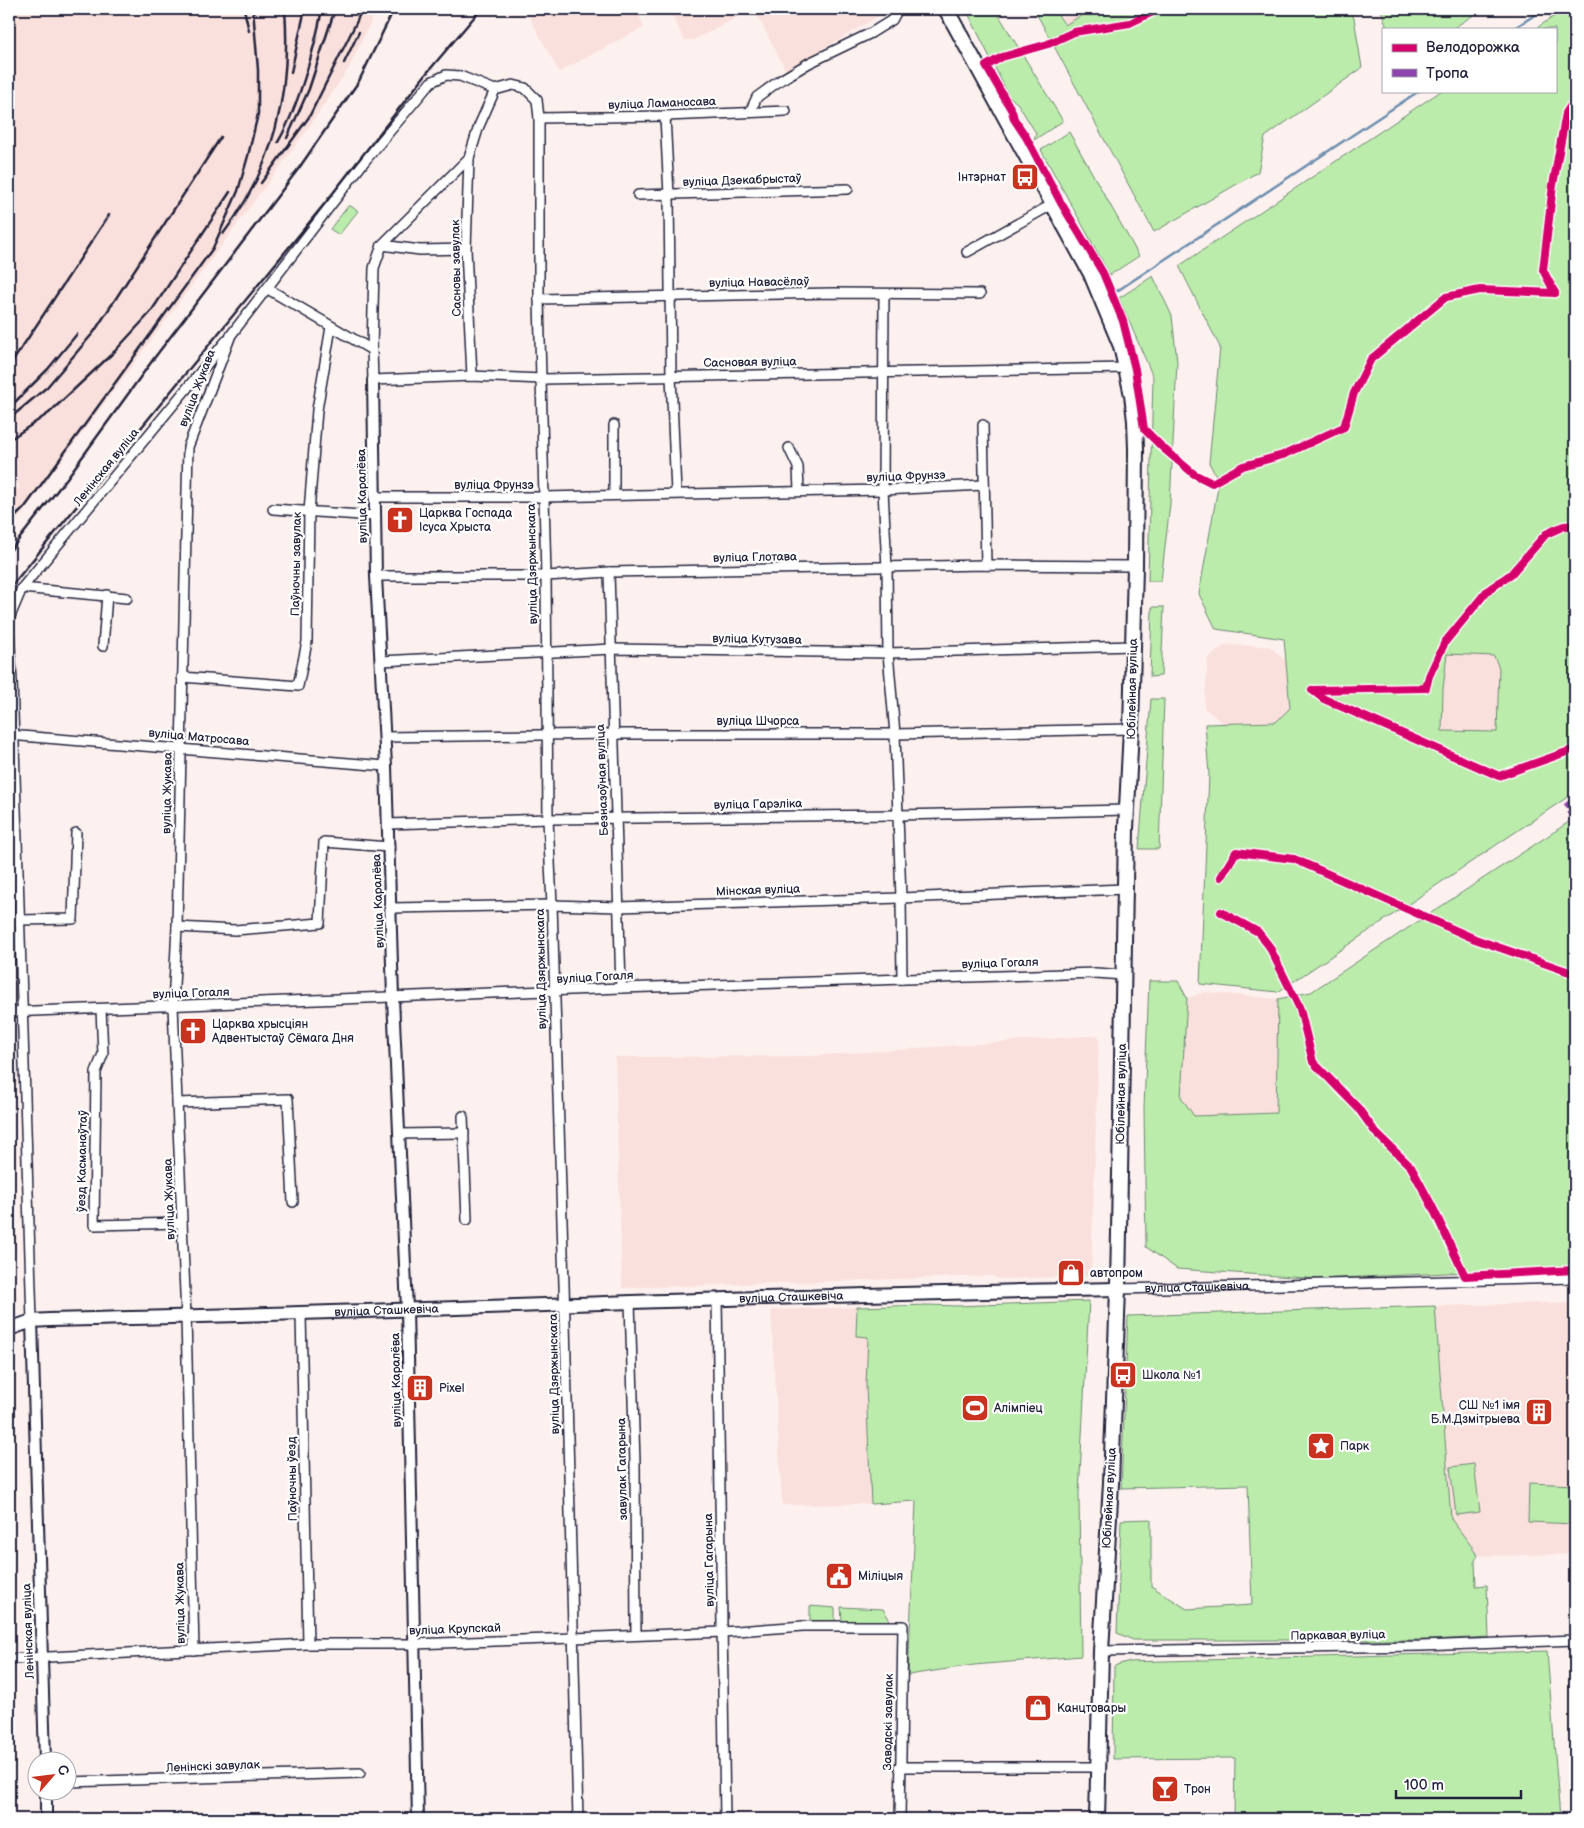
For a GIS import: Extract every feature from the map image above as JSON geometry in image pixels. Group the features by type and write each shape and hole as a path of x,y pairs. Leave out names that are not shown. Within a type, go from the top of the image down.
{"main road":[{"name":"Юбілейная вуліца","path":"946,9 1094,281 1121,346 1132,395 1136,449 1135,566 1125,889 1118,1289 1101,1651 1097,1819"},
{"name":"вуліца Сташкевіча","path":"9,1329 32,1321 896,1294 1118,1289"}],"street":[{"path":"750,112 757,97 809,64 871,33 892,20 898,9"},
{"name":"вуліца Жукава","path":"194,1650 186,1317 173,1006 177,927 188,447 231,335 268,289 362,163 431,82 446,75 460,76 495,90"},
{"path":"495,90 513,85 525,88 537,100 539,118"},
{"name":"вуліца Каралёва","path":"418,1819 407,1309 393,998 385,737 376,576 372,350 374,268 382,245 469,158 479,126 495,90"},
{"name":"вуліца Ламаносава","path":"539,118 666,116 786,111"},
{"path":"666,116 671,376 676,493"},
{"name":"вуліца Дзяржынскага","path":"539,118 539,299 546,576 546,736 578,1819"},
{"name":"Сасновы завулак","path":"469,158 466,249 472,376"},
{"name":"вуліца Дзекабрыстаў","path":"638,195 848,189"},
{"path":"968,252 1053,204"},
{"path":"382,245 420,250 466,249"},
{"path":"268,289 372,350"},
{"name":"вуліца Навасёлаў","path":"539,299 833,293 980,294"},
{"path":"884,294 882,372 883,490 887,568 888,653 895,734 902,979"},
{"name":"Паўночны завулак","path":"182,677 298,686 307,642 310,512 317,410 331,327"},
{"name":"Ленінская вуліца","path":"9,619 22,588 231,335"},
{"name":"Сасновая вуліца","path":"373,380 472,376 542,379 1127,368"},
{"path":"614,425 614,495"},
{"path":"983,425 986,565"},
{"path":"789,448 798,467 799,491"},
{"name":"вуліца Фрунзэ","path":"374,497 543,497 883,490 984,485"},
{"path":"273,509 375,516"},
{"name":"вуліца Глотава","path":"376,576 546,576 609,572 986,565 1135,566"},
{"name":"Безназоўная вуліца","path":"609,572 621,988"},
{"path":"22,588 127,598"},
{"path":"103,646 107,595"},
{"name":"Ленінская вуліца","path":"9,631 12,680 11,735 23,1011 45,1750"},
{"name":"вуліца Кутузава","path":"381,661 612,649 888,653 1133,646"},
{"name":"вуліца Шчорса","path":"385,737 613,734 895,734 1131,729"},
{"name":"вуліца Матросава","path":"11,735 386,766"},
{"name":"вуліца Гарэліка","path":"388,824 548,819 1128,810"},
{"path":"19,920 73,919 76,834"},
{"path":"177,927 235,930 320,923 324,842 389,847"},
{"name":"Мінская вуліца","path":"391,908 552,905 618,907 1125,889"},
{"name":"вуліца Гогаля","path":"9,1012 621,988 1096,973 1123,975"},
{"name":"ўезд Касманаўтаў","path":"100,1009 103,1054 96,1072 94,1225 182,1223"},
{"path":"178,1103 288,1099 293,1202"},
{"path":"463,1116 467,1220"},
{"path":"399,1134 464,1133"},
{"name":"вуліца Сташкевіча","path":"1118,1289 1575,1278"},
{"name":"вуліца Гагарына","path":"716,1300 725,1819"},
{"name":"завулак Гагарына","path":"630,1302 635,1463 636,1635"},
{"name":"Паўночны ўезд","path":"301,1314 308,1644"},
{"name":"вуліца Крупскай","path":"9,1659 308,1644 414,1644 723,1632 803,1626 903,1626"},
{"name":"Заводскі завулак","path":"900,1819 899,1767 903,1626"},
{"name":"Паркавая вуліца","path":"1101,1651 1421,1646 1575,1640"},
{"path":"899,1767 1099,1767"},
{"name":"Ленінскі завулак","path":"78,1782 360,1773"},
{"path":"46,1800 46,1819"}],"shaded area":[{"path":"9,9 377,9 349,68 305,133 16,522 9,518 9,501 19,486 9,474"},
{"path":"525,9 665,9 652,16 649,10 639,15 644,27 559,72"},
{"path":"669,9 754,9 694,40 684,40"},
{"path":"754,9 888,9 889,10 786,71"},
{"path":"1058,9 1092,9 1065,25"},
{"path":"1225,645 1269,646 1286,661 1290,709 1276,722 1223,723 1204,708 1208,658"},
{"path":"1447,653 1494,656 1499,668 1498,732 1442,731 1443,689"},
{"path":"1205,992 1278,999 1276,1113 1194,1116 1181,1098 1187,998"},
{"path":"1099,1035 1091,1276 999,1279 991,1276 622,1288 615,1057 810,1056"},
{"path":"1575,1302 1575,1554 1478,1555 1451,1519 1435,1306"},
{"path":"857,1307 856,1336 868,1337 866,1385 871,1504 782,1505 771,1310"},
{"path":"885,1814 885,1819 848,1819 848,1815"}],"green space":[{"path":"966,9 995,9 1063,121 1034,140 1036,133 1018,104 1009,96"},
{"path":"1034,9 1054,9 1065,25 1092,9 1348,9 1354,18 1362,68 1265,137 1258,172 1154,232"},
{"path":"1381,9 1483,9 1454,28 1387,28"},
{"path":"1565,9 1575,9 1575,792 1278,992 1200,984 1209,774 1205,724 1276,722 1290,708 1284,639 1216,629 1199,594 1219,481 1209,463 1220,347 1179,266 1440,92 1556,92 1556,28 1536,28","holes":["1447,654 1494,656 1499,668 1497,732 1442,731 1443,689"]},
{"path":"1069,132 1139,256 1110,275 1041,150"},
{"path":"349,205 358,211 339,235 330,229"},
{"path":"1153,276 1172,316 1177,362 1170,504 1161,581 1148,581 1153,377 1119,298"},
{"path":"1152,607 1164,607 1161,676 1150,677"},
{"path":"1151,699 1164,699 1159,849 1139,849"},
{"path":"1575,818 1575,1267 1320,1279 1177,1269 1146,1247 1144,1108 1149,981 1178,981 1187,998 1181,1097 1194,1116 1276,1113 1278,999 1311,992"},
{"name":"Алімпіец","path":"1089,1301 1079,1494 1081,1656 974,1665 908,1675 916,1501 871,1504 866,1385 868,1337 856,1336 857,1307 956,1306"},
{"path":"1435,1306 1451,1519 1478,1555 1475,1561 1476,1586 1487,1585 1489,1637 1431,1640 1133,1640 1117,1633 1121,1520 1151,1519 1151,1586 1187,1609 1252,1605 1248,1485 1121,1488 1128,1316"},
{"path":"1474,1464 1480,1512 1456,1515 1450,1467"},
{"path":"1529,1483 1575,1485 1575,1524 1528,1522"},
{"path":"810,1606 835,1608 835,1622 810,1621"},
{"path":"841,1607 883,1609 891,1622 842,1621"},
{"path":"1547,1651 1560,1819 1234,1819 1235,1758 1113,1759 1114,1666 1126,1662"}],"waterway":[{"path":"1515,28 1544,9"},
{"path":"1114,293 1417,92"}],"railway":[{"path":"244,9 249,31"},
{"path":"9,523 25,507 213,248 238,191 258,114 258,70 253,9"},
{"path":"223,234 241,208 255,182 276,128 285,70 285,9"},
{"path":"291,72 305,9"},
{"path":"278,142 305,77 322,9"},
{"path":"287,138 309,89 335,9"},
{"path":"261,183 309,117 357,21 361,9"},
{"path":"9,552 67,478 155,357 299,168 359,81 394,9"},
{"path":"9,589 326,202 426,74 481,9"},
{"path":"344,63 359,32"},
{"path":"9,419 47,387 94,332 221,137"},
{"path":"9,440 49,413 115,351 150,313 230,192"},
{"path":"9,367 109,215"},
{"path":"9,408 48,369 77,334"}],"marked path":[{"path":"1575,799 1565,807 1575,818"}],"cycle path":[{"path":"1159,9 1130,23 1074,32 1048,44 1002,57 986,66 1061,203 1103,273 1123,321 1135,369 1144,429 1194,474 1212,483 1243,466 1283,455 1344,427 1354,393 1371,359 1446,297 1480,290 1555,293"},
{"path":"1555,293 1543,270 1553,185 1566,113 1575,99"},
{"path":"1312,690 1426,688 1429,676 1445,642 1487,591 1511,574 1546,534 1564,526 1575,525"},
{"path":"1312,690 1324,699 1499,776 1575,749"},
{"path":"1221,877 1236,852 1294,859 1475,939 1575,974"},
{"path":"1221,912 1258,932 1269,946 1300,1009 1313,1062 1358,1108 1376,1133 1411,1167 1432,1206 1465,1276 1575,1270"}],"place":[{"name":"Інтэрнат","path":"1025,177"},
{"name":"Царква Госпада Ісуса Хрыста","path":"400,520"},
{"name":"Царква хрысціян Адвентыстаў Сёмага Дня","path":"193,1031"},
{"name":"автопром","path":"1071,1273"},
{"name":"Школа №1","path":"1123,1375"},
{"name":"Pixel","path":"420,1388"},
{"name":"Алімпіец","path":"975,1408"},
{"name":"СШ №1 імя Б.М.Дзмітрыева","path":"1539,1412"},
{"name":"Парк","path":"1321,1446"},
{"name":"Міліцыя","path":"839,1576"},
{"name":"Канцтовары","path":"1038,1708"},
{"name":"Трон","path":"1165,1789"}]}
